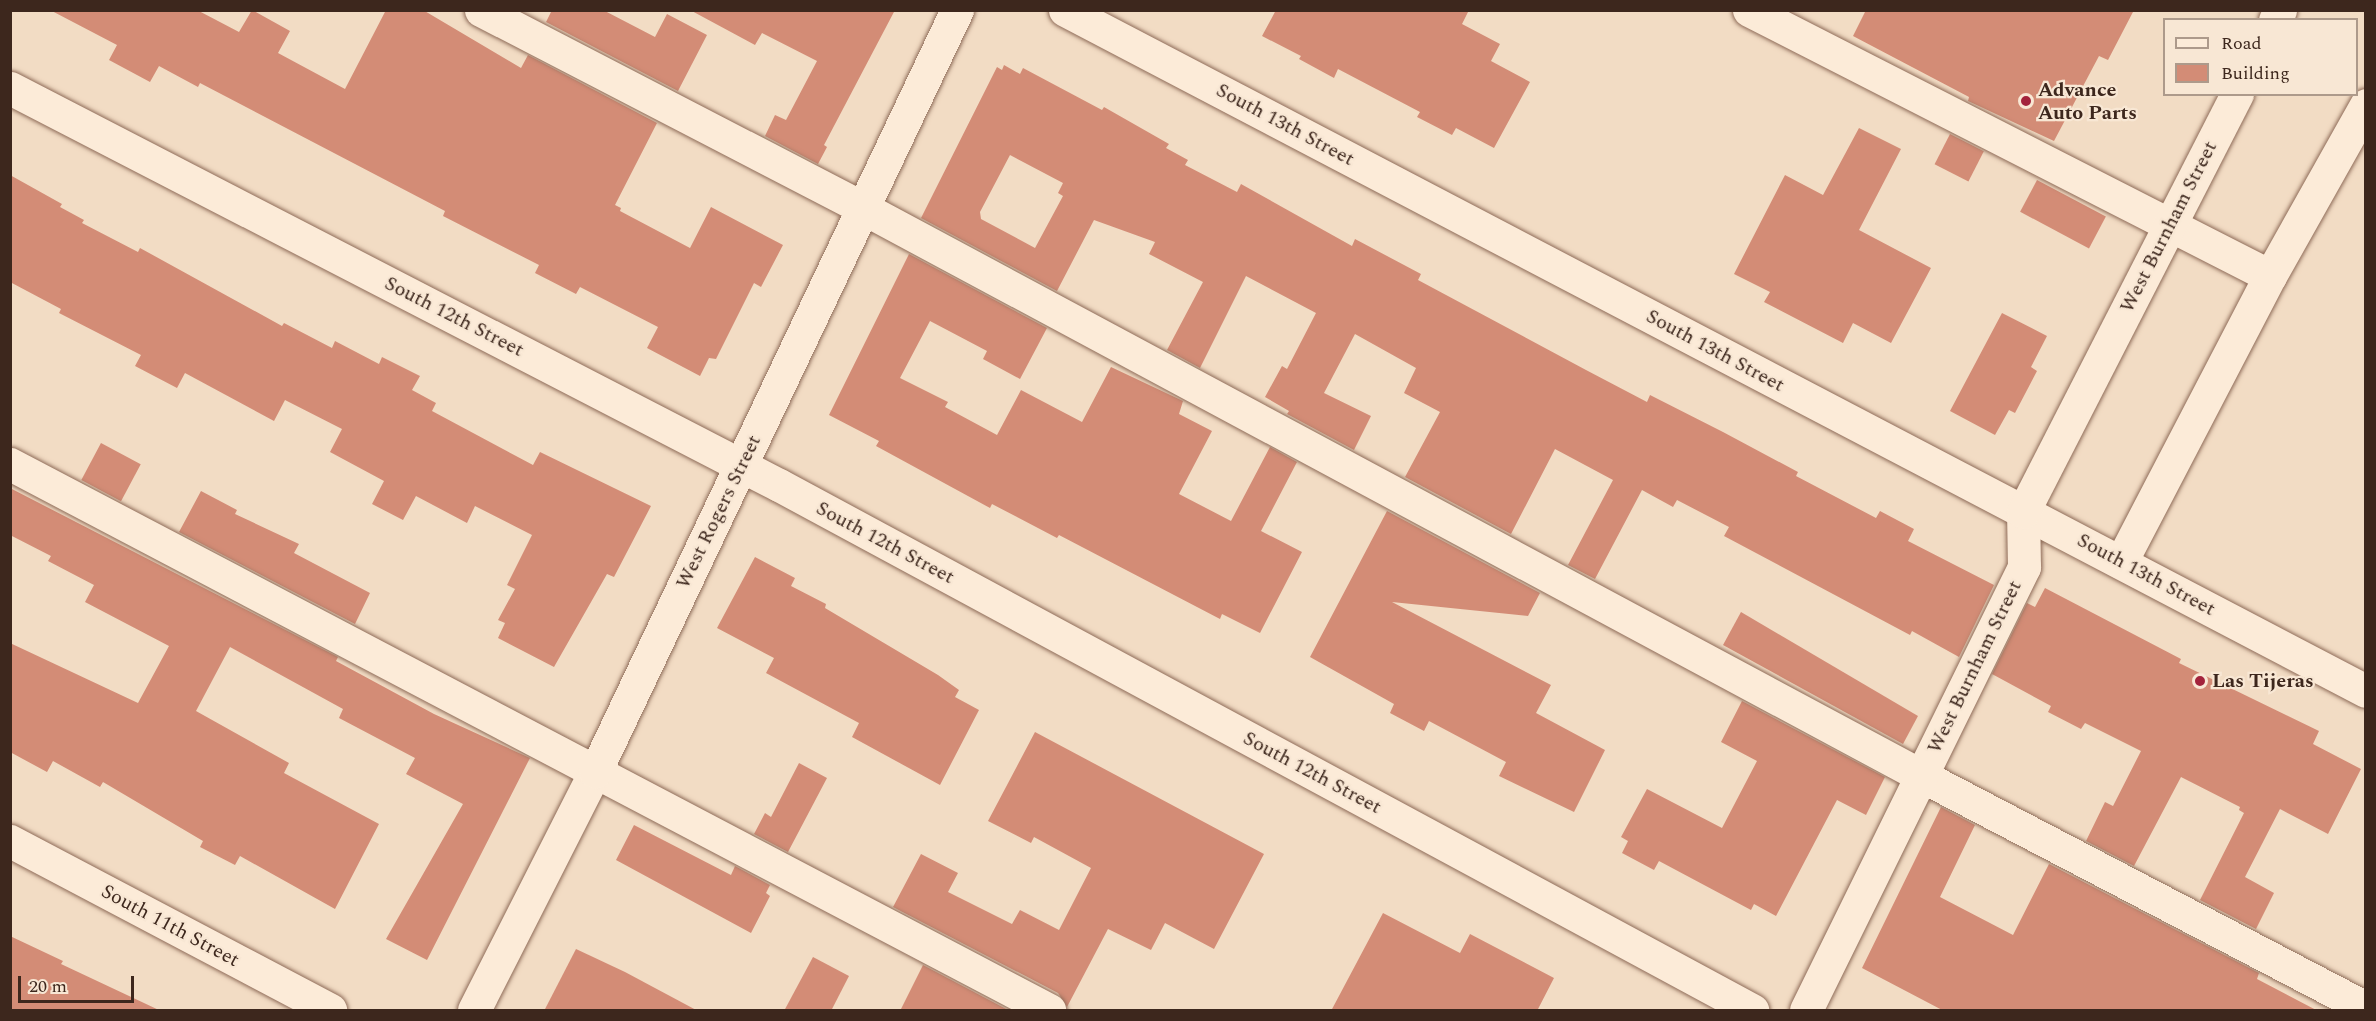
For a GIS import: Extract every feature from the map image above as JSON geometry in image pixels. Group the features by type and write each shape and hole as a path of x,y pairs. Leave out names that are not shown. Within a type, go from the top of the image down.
{"street":[{"path":"481,10 863,208 1922,776 2366,1008"},
{"name":"West Rogers Street","path":"474,1011 595,772 957,10"},
{"name":"South 13th Street","path":"1065,10 2366,691"},
{"path":"1749,10 2270,276"},
{"name":"South 12th Street","path":"10,88 741,465 1752,1011"},
{"name":"West Burnham Street","path":"1806,1011 2024,567 2023,512 2236,96"},
{"path":"2121,562 2270,276 2366,105"},
{"path":"10,464 1049,1011"},
{"name":"South 11th Street","path":"10,841 330,1011"}],"building":[{"path":"50,10 197,10 239,32 252,10 290,31 278,53 345,89 386,10 423,10 521,68 528,55 657,123 615,205 621,208 620,211 690,248 711,207 783,245 761,287 754,283 716,359 709,358 700,376 647,348 658,327 580,287 576,294 535,273 539,265 443,216 445,211 200,83 198,87 159,66 150,82 109,60 117,45"},
{"path":"552,10 603,10 655,37 667,14 707,35 678,91 546,22"},
{"path":"690,10 895,10 824,145 827,147 818,164 765,136 775,115 786,120 817,61 762,33 755,45"},
{"path":"1276,10 1469,10 1462,24 1500,44 1491,61 1530,82 1494,148 1456,128 1452,135 1417,117 1420,112 1338,69 1334,78 1299,59 1301,56 1262,36"},
{"name":"Advance Auto Parts","path":"1866,10 2134,10 2108,60 2099,56 2054,141 1968,101 1969,97 1853,36"},
{"path":"1004,65 1020,74 1023,68 1102,110 1104,107 1169,144 1166,148 1188,160 1185,165 1237,192 1241,184 1352,246 1355,239 1421,274 1418,280 1647,402 1650,395 1798,472 1796,476 1876,518 1880,511 1914,529 1908,541 1994,585 1959,657 1912,631 1910,635 1724,536 1729,527 1677,500 1673,507 1642,490 1595,579 1568,565 1613,480 1555,449 1511,534 1405,477 1440,412 1404,393 1416,368 1355,334 1324,393 1371,416 1354,450 1287,414 1289,411 1265,397 1282,366 1287,369 1316,313 1246,276 1200,368 1167,350 1203,282 1149,254 1155,242 1094,220 1057,291 921,218 997,67 1002,70","holes":["1010,155 1063,183 1058,193 1063,196 1035,248 981,219 980,212"]},
{"path":"1859,128 1901,149 1859,230 1931,268 1891,343 1853,323 1843,343 1764,302 1770,292 1734,274 1785,175 1823,195"},
{"path":"1950,134 1984,151 1968,182 1935,164"},
{"path":"10,175 62,204 60,207 84,220 82,223 138,252 140,248 282,326 284,323 332,348 335,341 379,364 382,357 420,376 412,390 436,403 432,411 533,465 540,452 651,506 614,577 607,574 554,667 498,638 505,623 498,620 515,589 507,585 532,535 475,506 467,523 416,496 403,520 372,504 384,481 330,452 342,429 285,400 274,421 185,373 177,388 135,366 141,355 59,313 61,309 10,282"},
{"path":"2037,180 2106,217 2089,248 2020,212"},
{"path":"909,254 1047,328 1020,379 983,359 987,351 930,321 900,378 948,402 945,407 997,435 1021,390 1082,422 1111,367 1183,401 1179,414 1212,431 1179,494 1231,521 1270,447 1297,462 1261,531 1302,552 1260,633 1222,614 1220,619 1059,535 1057,538 992,504 990,508 876,446 879,441 829,415"},
{"path":"2002,313 2047,336 2031,367 2037,371 2015,413 2009,410 1995,435 1950,411"},
{"path":"101,443 141,464 121,501 81,480"},
{"path":"10,488 338,657 336,661 434,714 530,758 427,960 386,939 463,804 406,774 415,758 339,718 343,709 230,647 196,711 289,763 284,773 379,824 335,909 240,856 235,865 200,847 203,841 103,782 100,787 53,761 47,772 10,752 10,643 138,703 169,646 85,602 94,585 48,561 51,556 10,535"},
{"path":"201,491 237,510 235,514 299,544 294,553 370,593 355,624 179,532"},
{"path":"1387,511 1540,593 1528,616 1392,602 1551,685 1536,713 1605,750 1574,812 1499,776 1506,762 1429,721 1424,731 1390,713 1394,704 1310,657"},
{"path":"755,557 795,578 791,586 826,604 825,608 938,675 959,690 955,697 979,710 940,785 852,737 859,723 766,673 774,658 717,628"},
{"path":"2045,588 2181,659 2179,663 2319,731 2313,744 2361,769 2328,834 2280,809 2245,877 2274,893 2256,929 2200,900 2244,813 2239,810 2240,807 2181,777 2134,866 2086,841 2105,802 2113,806 2141,751 2085,723 2081,729 2048,712 2051,706 1992,674 2027,603 2035,607"},
{"path":"1741,612 1918,716 1903,744 1723,645"},
{"path":"1742,701 1885,777 1866,815 1837,800 1776,916 1754,904 1751,910 1659,861 1654,870 1622,853 1628,841 1621,837 1647,789 1722,828 1757,761 1721,742"},
{"path":"1035,732 1264,854 1214,949 1165,923 1151,950 1108,929 1067,1007 1058,993 893,907 921,854 958,873 948,892 1012,924 1020,910 1059,930 1091,868 1034,837 1031,843 988,821"},
{"path":"799,763 827,778 788,852 754,834 765,813 771,817"},
{"path":"1941,807 1975,825 1940,897 2013,935 2049,864 2259,973 2257,979 2318,1011 1944,1011 1862,968"},
{"path":"634,825 731,875 735,866 770,885 766,893 770,896 751,933 616,860"},
{"path":"1383,913 1460,953 1470,934 1554,978 1537,1011 1331,1011"},
{"path":"10,936 63,961 61,964 161,1011 10,1011"},
{"path":"576,949 625,972 698,1011 544,1011"},
{"path":"813,957 849,976 831,1011 784,1011"},
{"path":"923,965 1010,1011 900,1011"}],"place":[{"name":"Advance Auto Parts","path":"2026,101"},
{"name":"Las Tijeras","path":"2200,681"}]}
